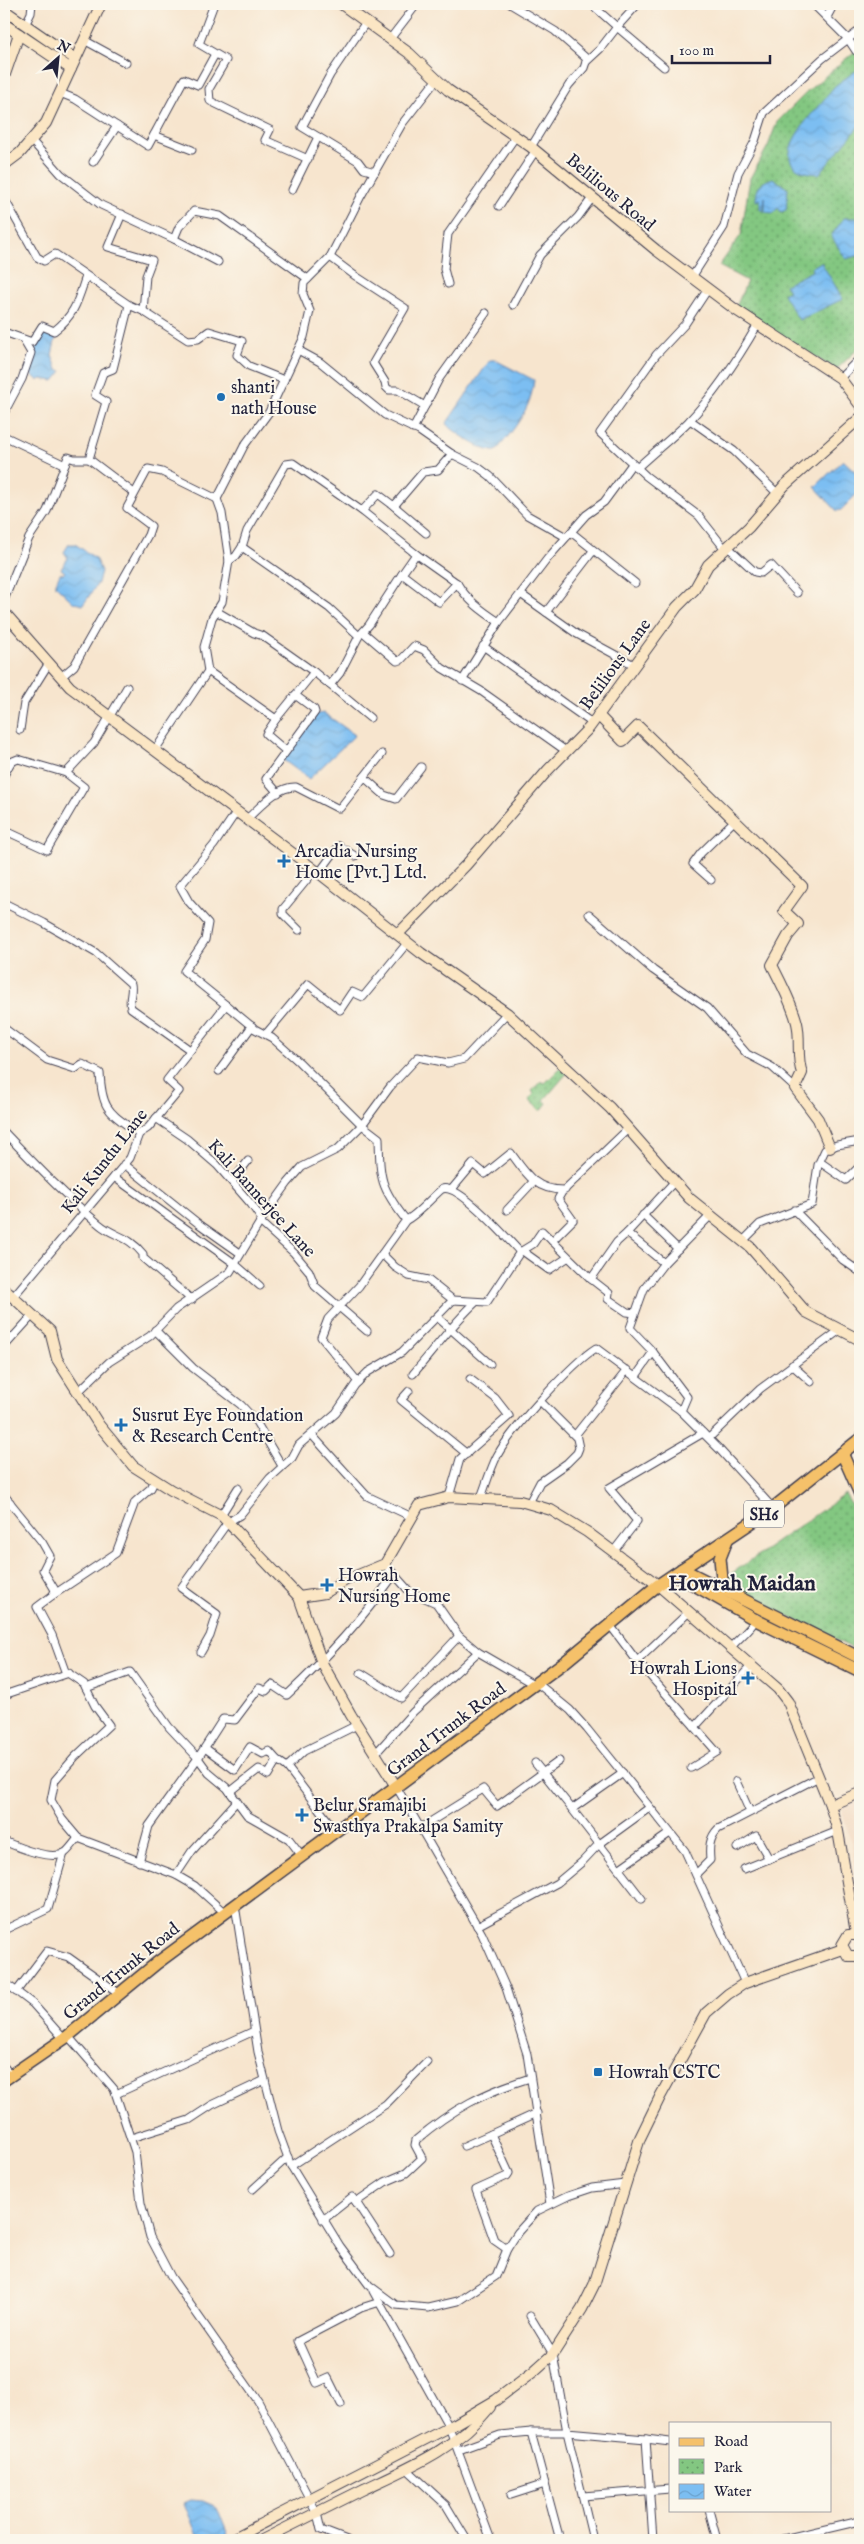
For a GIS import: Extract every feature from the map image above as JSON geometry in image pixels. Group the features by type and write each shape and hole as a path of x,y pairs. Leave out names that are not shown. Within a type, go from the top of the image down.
{"main road":[{"path":"4,165 20,153 46,123 101,4"},
{"name":"Belilious Road","path":"341,4 409,53 448,90 533,148 592,198 708,289 840,378 860,404"},
{"path":"4,10 73,64"},
{"path":"4,24 73,64"},
{"path":"4,77 19,34"},
{"name":"Belilious Lane","path":"398,934 466,864 595,719 677,607 694,590 708,565 749,527 778,494 860,418"},
{"path":"5,616 70,687 317,871 408,942 507,1013 610,1108 674,1182 710,1216 750,1247 806,1312 860,1340"},
{"path":"595,719 623,741 638,726 681,770 702,786 734,822 802,886 784,911 798,924 788,936 772,965 797,1023 798,1061 802,1073 795,1088 818,1119 830,1148"},
{"path":"4,1289 50,1332 57,1359 99,1425 133,1466 224,1519 299,1597 322,1663 357,1725 397,1788"},
{"name":"Grand Trunk Road","path":"6,2074 66,2038 234,1905 335,1830 397,1788 536,1684 658,1585 772,1508 860,1439"},
{"path":"842,1453 860,1494"},
{"path":"299,1597 325,1593 346,1580 385,1564 419,1505 449,1497 520,1501 551,1510 658,1585 778,1689 788,1702 830,1805 838,1831 858,1934 845,1938 843,1949"},
{"path":"722,1589 720,1558 727,1539"},
{"path":"678,1572 722,1589 860,1658"},
{"path":"678,1572 756,1620 860,1671"},
{"path":"790,1636 800,1646 860,1677"},
{"path":"830,1805 860,1793"},
{"path":"230,2540 449,2428 496,2400 534,2372 553,2354 594,2285 640,2138 700,2024 718,2002 745,1983 843,1949"},
{"path":"843,1949 851,1957 860,1957"},
{"path":"262,2540 457,2446 496,2400"}],"street":[{"path":"25,25 31,13 32,4"},
{"path":"214,4 200,44 226,60 209,89 210,101 270,130 265,140 308,159"},
{"path":"390,39 417,4"},
{"path":"510,4 555,31 587,59 586,62"},
{"path":"590,4 664,67"},
{"path":"499,206 533,148 543,125 586,62 600,50 617,27 638,4"},
{"path":"813,4 848,39 856,51"},
{"path":"827,17 834,4"},
{"path":"366,22 330,75 302,127 358,162 364,169 375,172"},
{"path":"692,277 724,227 738,173 754,142 764,113 822,59 860,30"},
{"path":"84,40 126,63"},
{"path":"60,93 75,99 148,146 184,80 198,85 215,54"},
{"path":"155,750 208,671 204,647 212,618 222,602 229,561 218,499 244,446 268,412 298,350 310,311 302,294 304,283 330,256 402,124 437,79"},
{"path":"93,162 117,126"},
{"path":"154,135 192,150"},
{"path":"448,284 444,269 448,234 516,136"},
{"path":"292,190 318,137"},
{"path":"31,140 61,174 102,205 218,262"},
{"path":"4,198 37,257 44,261 55,254 129,305 143,311 188,340 198,339 208,331 242,341 238,355 249,366 284,380"},
{"path":"513,306 540,255 578,216 592,198"},
{"path":"174,239 179,227 194,211 220,216 308,279"},
{"path":"122,214 108,247 152,260 146,276 143,311"},
{"path":"330,256 354,275 405,308 372,363 385,382 386,387 398,390 425,406"},
{"path":"4,332 24,341 32,342 42,326 54,331 68,320 86,276"},
{"path":"708,289 685,324 656,355 600,433 634,466 699,516 726,548 755,572 761,573 771,565 797,593"},
{"path":"89,459 106,402 95,395 103,373 113,369 129,305"},
{"path":"413,429 444,371 486,312"},
{"path":"462,681 499,622 569,535 586,515 604,502 634,466 664,446 690,420 737,358 758,324"},
{"path":"4,413 22,379 32,353 24,341"},
{"path":"298,350 320,362 385,415 413,429 490,476 527,514 569,535 635,582"},
{"path":"840,378 860,358"},
{"path":"690,420 734,451 778,494"},
{"path":"4,436 65,465"},
{"path":"394,506 423,472 438,470 452,454"},
{"path":"4,600 29,538 47,511 68,456 74,459 89,459 134,493"},
{"path":"229,561 242,547 247,531 280,473 289,462 362,511 456,583 462,592 481,610 499,622"},
{"path":"61,677 74,666 148,535 151,526 127,508 148,469 162,472 218,499"},
{"path":"362,511 378,494 426,533"},
{"path":"242,547 329,608 397,661 401,660 412,646 417,646 424,650 442,668 532,726 566,751"},
{"path":"546,612 593,551"},
{"path":"330,685 340,673 361,634 416,554"},
{"path":"402,574 439,602 456,583"},
{"path":"522,595 577,634 634,665"},
{"path":"216,611 254,633 263,636 314,672 370,718"},
{"path":"483,646 595,719"},
{"path":"20,730 24,703 49,663"},
{"path":"208,671 276,719"},
{"path":"286,751 266,734 294,695 314,672"},
{"path":"66,773 94,743 111,718 128,687"},
{"path":"278,793 266,779 315,712 314,708 294,695"},
{"path":"247,819 278,793 289,787 296,787 340,808 382,754"},
{"path":"4,775 12,762 18,758 66,773 84,787 47,850 4,830"},
{"path":"364,777 384,795 396,799 421,766"},
{"path":"237,811 214,845 180,886 189,902 208,923 205,940 184,971 299,1062 362,1125 379,1138 380,1173 388,1196 406,1220"},
{"path":"711,880 693,864 701,853 734,822"},
{"path":"299,930 284,914 283,910 339,846 355,856"},
{"path":"4,903 44,923 96,953 131,984 133,991 129,1000 131,1008 190,1050"},
{"path":"590,914 652,970 707,1008 747,1054 772,1066 795,1088"},
{"path":"266,1034 308,984 340,1010 352,992 363,998 408,942"},
{"name":"Kali Kundu Lane","path":"12,1298 130,1158 139,1134 156,1118 179,1091 166,1080 226,1005"},
{"path":"78,1392 109,1362 155,1330 176,1310 230,1272 234,1262 278,1195 302,1167 338,1149 362,1125 390,1086 418,1057 448,1062 464,1059 507,1013"},
{"path":"219,1071 252,1026"},
{"path":"4,1028 47,1060 75,1069 82,1064 100,1073 101,1091 106,1108 139,1134"},
{"name":"Kali Bannerjee Lane","path":"156,1118 187,1139 217,1165 260,1217 260,1222 294,1253 309,1271 315,1286 367,1331"},
{"path":"552,1241 573,1220 558,1199 628,1129"},
{"path":"4,1132 85,1213 102,1227 130,1240 143,1254 143,1258 160,1275 192,1300"},
{"path":"742,1241 760,1224 812,1204 820,1162 825,1150 860,1141"},
{"path":"452,1189 472,1164 485,1174 511,1153 533,1182 554,1190 565,1190"},
{"path":"232,1182 248,1161"},
{"path":"820,1162 846,1180 860,1166"},
{"path":"124,1164 199,1224 240,1253"},
{"path":"114,1176 234,1262 260,1286"},
{"path":"507,1210 533,1182"},
{"path":"591,1279 617,1242 674,1182"},
{"path":"358,1382 321,1337 328,1319 338,1306 359,1286 406,1220 413,1218 425,1203 442,1189 452,1189 494,1223 522,1252 550,1270 567,1258"},
{"path":"794,1210 843,1260 857,1270 860,1265"},
{"path":"643,1215 678,1249"},
{"path":"681,1411 687,1397 654,1352 630,1328 644,1289 664,1263 710,1216"},
{"path":"382,1254 395,1267 409,1276 428,1280 453,1300 487,1302 522,1252 542,1231 567,1258 608,1293 608,1299 627,1312 635,1313"},
{"path":"627,1233 664,1263"},
{"path":"224,1519 240,1515 282,1466 336,1413 358,1382 368,1372 402,1352 453,1300"},
{"path":"412,1374 451,1330 461,1315 476,1302"},
{"path":"4,1347 32,1316"},
{"path":"436,1317 490,1364"},
{"path":"155,1330 193,1368 241,1405 255,1420 282,1466"},
{"path":"709,1438 760,1388 840,1330"},
{"path":"480,1500 498,1455 514,1432 541,1402 596,1348 681,1411 709,1438 772,1508"},
{"path":"636,1376 654,1352"},
{"path":"792,1365 811,1382"},
{"path":"575,1436 588,1416 627,1370"},
{"path":"449,1497 460,1460 509,1416 495,1398 470,1379"},
{"path":"409,1391 401,1400 467,1454"},
{"path":"529,1503 540,1482 576,1453 579,1448 575,1436 541,1402"},
{"path":"613,1552 637,1521 609,1488 703,1433"},
{"path":"312,1435 367,1496 412,1517"},
{"path":"155,1480 151,1488 135,1502 116,1553 37,1607 52,1635 65,1671 84,1684 95,1706 110,1725 75,1757 55,1780 51,1800 62,1819 78,1838 176,1875 195,1886 225,1913"},
{"path":"201,1652 210,1636 217,1614 181,1588 224,1519 238,1488"},
{"path":"4,1495 42,1542 50,1556 43,1570 54,1590 53,1595"},
{"path":"4,1508 10,1502"},
{"path":"385,1564 409,1591 436,1603 459,1636 478,1652 536,1684 570,1710 685,1851 722,1938 745,1983"},
{"path":"140,1862 149,1826 205,1748 223,1719 235,1720 259,1688 266,1692 272,1685 287,1695 322,1663 366,1613 394,1575"},
{"path":"730,1648 756,1620 762,1608"},
{"path":"638,1660 689,1612"},
{"path":"610,1625 717,1752 691,1768"},
{"path":"362,1673 401,1698 459,1636"},
{"path":"375,1754 413,1712 478,1652"},
{"path":"695,1727 751,1666"},
{"path":"86,1688 130,1672 169,1727 198,1758 209,1773 230,1792 246,1815 289,1839 302,1856"},
{"path":"4,1695 69,1673"},
{"path":"287,1767 304,1751 357,1725"},
{"path":"205,1748 234,1770 250,1747 263,1754 269,1752 287,1767 335,1830"},
{"path":"230,1792 259,1769 268,1775 278,1760"},
{"path":"422,1827 483,1789 498,1806 559,1760"},
{"path":"535,1763 598,1845 620,1868 642,1899"},
{"path":"572,1809 622,1773"},
{"path":"696,1874 710,1860 712,1835 724,1825 819,1777"},
{"path":"736,1781 750,1812"},
{"path":"397,1788 422,1827 477,1926 506,1988 527,2054 550,2204"},
{"path":"176,1875 192,1851 237,1801"},
{"path":"477,1926 557,1882 582,1862 598,1845 650,1808"},
{"path":"744,1870 838,1831"},
{"path":"620,1868 670,1833"},
{"path":"737,1848 756,1836 769,1859"},
{"path":"4,1930 48,1909 64,1854 78,1838"},
{"path":"4,1841 22,1849 51,1856 64,1854"},
{"path":"234,1905 254,2031 278,2131 291,2166 323,2220 380,2302 411,2362 449,2428 492,2540"},
{"path":"16,1992 47,1951 68,1957 120,1994"},
{"path":"4,1982 32,2004 66,2038 116,2094 135,2152 141,2203 150,2237 171,2277 258,2401 316,2513 321,2530 347,2540"},
{"path":"116,2094 254,2031"},
{"path":"291,2166 386,2104 427,2062"},
{"path":"356,2202 421,2161 421,2155 415,2145 416,2140 449,2113 506,2086 530,2078"},
{"path":"131,2138 188,2120 265,2080"},
{"path":"464,2146 537,2113"},
{"path":"491,2134 509,2173 507,2176 476,2190 494,2240 507,2249"},
{"path":"253,2189 288,2157"},
{"path":"369,2285 396,2306 428,2308 458,2301 496,2276 507,2249 518,2232 537,2211 592,2188 625,2184"},
{"path":"323,2220 352,2197 390,2254"},
{"path":"341,2404 328,2378 317,2384 298,2341 361,2308 380,2302"},
{"path":"530,2316 553,2354 567,2432 593,2540"},
{"path":"457,2446 500,2435 531,2432 567,2432 669,2442"},
{"path":"531,2432 560,2540"},
{"path":"646,2439 653,2540"},
{"path":"407,2469 446,2505 467,2540"},
{"path":"511,2495 545,2484"},
{"path":"583,2496 669,2490"},
{"path":"710,2512 717,2540"},
{"path":"779,2540 860,2521"}],"shaded area":[{"path":"860,1799 860,1926 853,1849 841,1808"}],"green space":[{"path":"860,47 860,347 836,370 736,307 747,281 719,266 741,235 750,178 768,146 777,122 810,89"},
{"path":"561,1067 568,1072 544,1100 547,1103 541,1111 529,1100 534,1094 532,1091 541,1081 545,1083"},
{"path":"845,1494 860,1519 860,1652 738,1592 728,1576"}],"water":[{"path":"860,68 860,125 819,174 801,170 792,163 790,153 801,128 834,87"},
{"path":"773,178 788,189 786,210 781,212 778,208 773,213 765,212 765,197 763,212 760,209 760,199 756,201 757,192 762,183"},
{"path":"844,218 856,218 860,221 860,255 846,259 831,236"},
{"path":"821,262 843,299 799,320 783,294 789,291 785,285 812,271 811,268"},
{"path":"44,331 56,337 52,355 57,369 62,371 54,381 41,379 39,381 26,370"},
{"path":"490,360 495,360 534,380 529,401 521,418 496,451 484,449 463,437 446,424"},
{"path":"843,460 860,476 860,491 841,510 837,511 815,487"},
{"path":"69,544 75,544 95,558 101,571 98,583 83,605 74,603 55,585 60,573 63,574 65,572 61,569 68,558 64,552"},
{"path":"324,713 355,735 309,779 282,759 317,714"},
{"path":"191,2500 203,2501 217,2507 228,2535 215,2540 199,2540 184,2503"}],"place":[{"name":"shanti nath House","path":"221,397"},
{"name":"Arcadia Nursing Home [Pvt.] Ltd.","path":"284,861"},
{"name":"Susrut Eye Foundation & Research Centre","path":"121,1425"},
{"name":"Howrah Nursing Home","path":"327,1585"},
{"name":"Howrah Lions Hospital","path":"748,1678"},
{"name":"Belur Sramajibi Swasthya Prakalpa Samity","path":"302,1815"},
{"name":"Howrah CSTC","path":"598,2072"}],"district":[{"name":"Howrah Maidan","path":"742,1582"}]}
